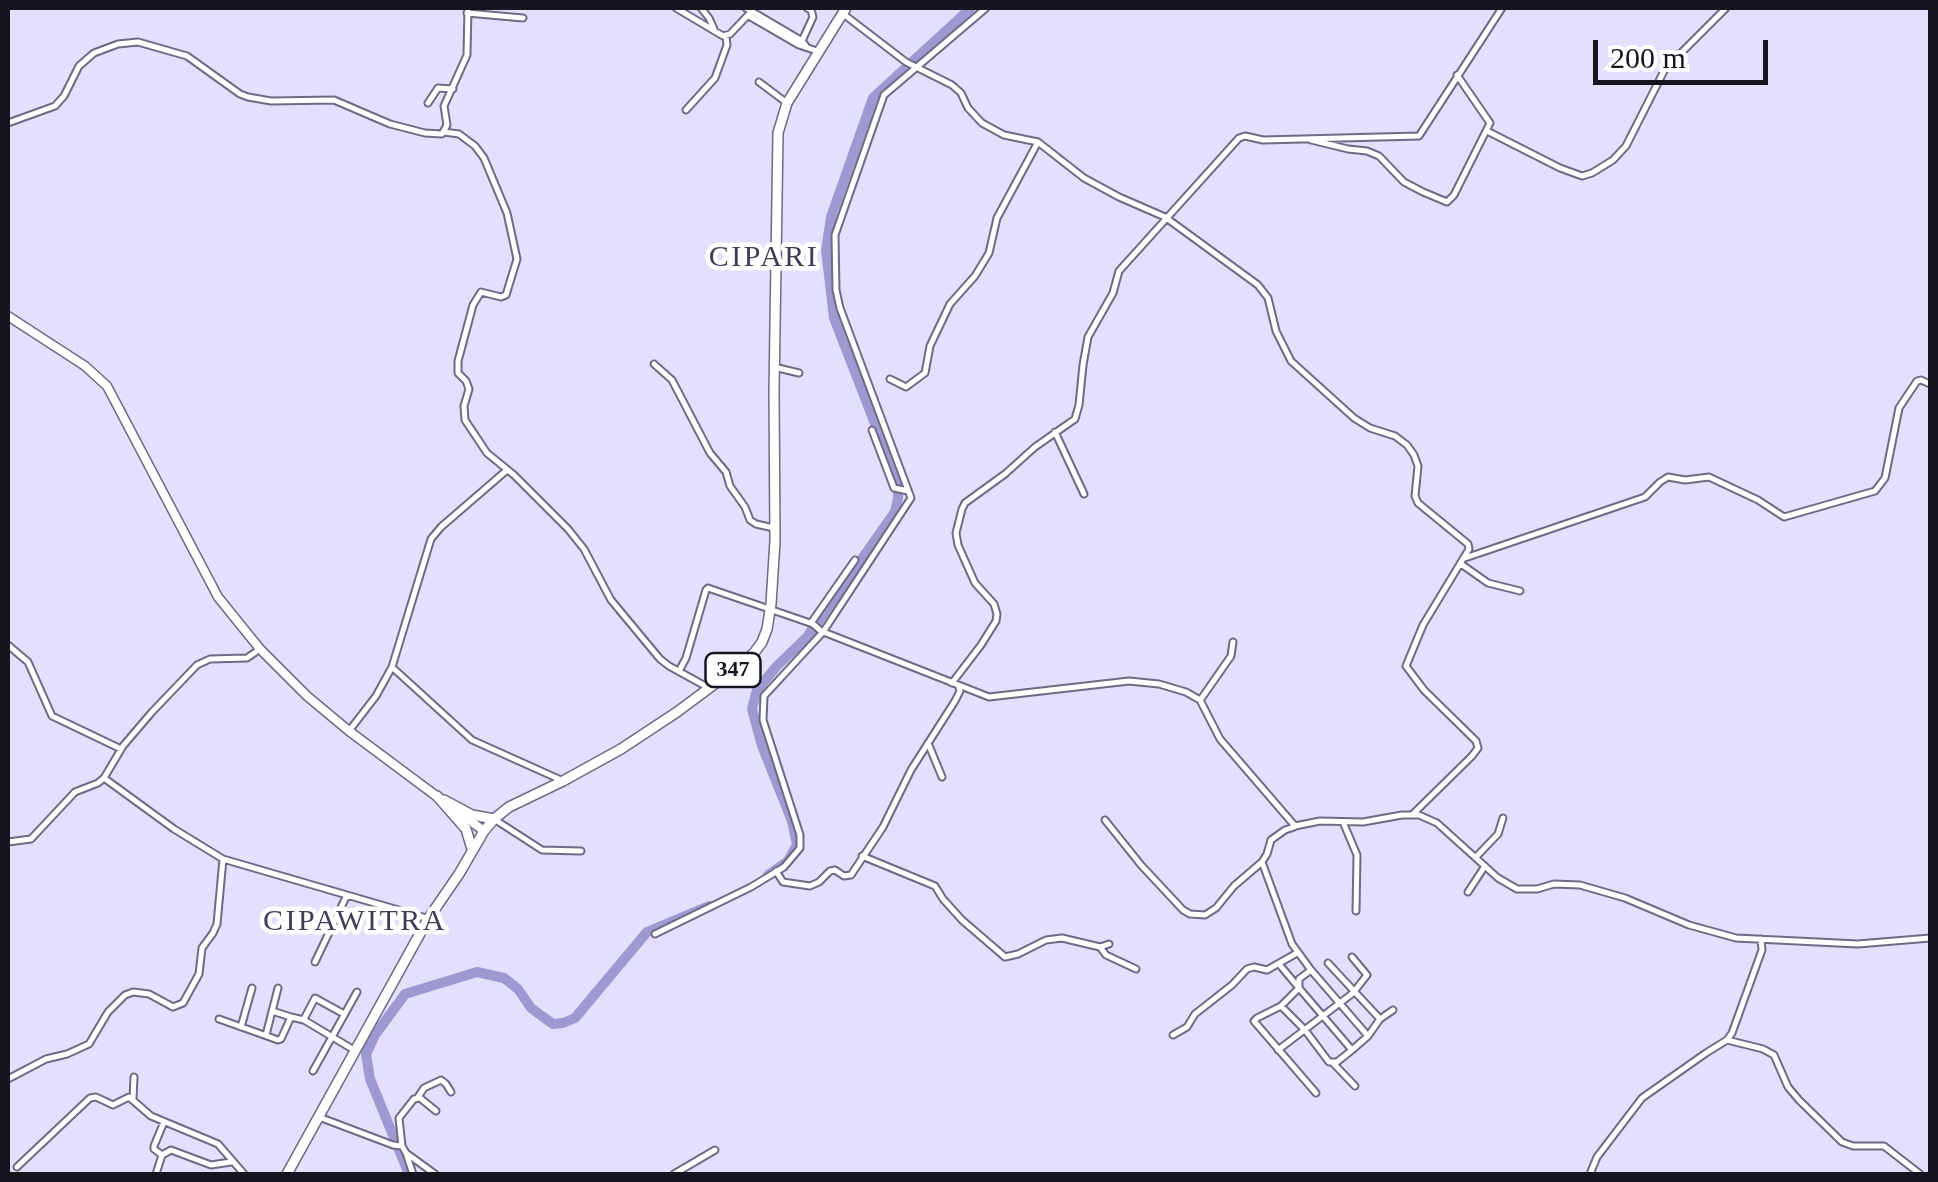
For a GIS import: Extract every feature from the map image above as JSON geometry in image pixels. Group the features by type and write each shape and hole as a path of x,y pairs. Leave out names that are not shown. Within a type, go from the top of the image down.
{"main road":[{"name":"347","path":"287,1174 428,919 494,819 509,807 620,749 709,688 754,653 767,629 774,528 777,150 787,103 844,10"},
{"path":"437,796 472,815 494,819"},
{"path":"437,796 466,829 472,849"}],"street":[{"path":"676,8 726,36"},
{"path":"700,8 710,18 715,32"},
{"path":"802,44 814,17 807,8"},
{"path":"655,934 776,872 798,852 801,841 763,720 763,700 822,632 911,498 840,308 834,240 882,98 986,8"},
{"path":"955,684 997,614 994,604 975,583 958,545 956,533 962,508 1076,417 1088,337 1113,293 1117,276 1239,138 1416,138 1502,8"},
{"path":"1487,131 1560,168 1582,176 1592,172 1613,160 1626,146 1665,69 1726,8"},
{"path":"444,132 444,109 467,55 468,10 523,18"},
{"path":"844,10 906,62 952,85 982,123 1004,136 1038,142 1084,178 1166,218 1264,291 1276,332 1292,361 1354,418 1407,445 1418,466 1418,503 1468,544 1469,549 1424,625 1406,666 1424,690 1476,741 1478,748 1413,814"},
{"path":"726,36 749,12 818,52"},
{"path":"686,110 715,78 727,45 726,36"},
{"path":"8,123 50,110 64,96 84,59 127,42 146,43 187,56 248,97 271,101 334,100 390,124 434,134 459,134 476,146 507,213 517,260 506,295 482,292 477,297 460,345 457,369 469,389 465,420 487,453 584,548 611,600 660,659 709,688"},
{"path":"1303,138 1380,156 1404,182 1447,202 1490,123 1456,76"},
{"path":"759,82 787,103"},
{"path":"428,103 438,88 453,89"},
{"path":"890,379 906,387 925,373 930,346 950,304 975,276 989,252 996,221 1038,142"},
{"path":"8,316 86,366 107,386 218,597 260,650 349,731 484,831"},
{"path":"654,364 672,380 750,520 774,528"},
{"path":"774,367 798,373"},
{"path":"1463,561 1644,497 1668,477 1709,477 1784,516 1876,492 1885,478 1899,408 1916,381 1930,384"},
{"path":"872,430 897,489 908,490"},
{"path":"1055,432 1084,494"},
{"path":"349,731 392,667 431,540 508,470"},
{"path":"812,623 855,560"},
{"path":"1463,561 1488,583 1520,591"},
{"path":"679,672 706,589 812,623 822,632 989,697 1137,681 1186,692 1200,700 1220,739 1295,826"},
{"path":"1200,700 1232,656 1233,642"},
{"path":"8,645 28,662 52,716 121,749"},
{"path":"8,842 30,839 75,792 104,778 121,749 152,712 202,662 247,658 260,650"},
{"path":"392,667 472,740 563,781"},
{"path":"776,872 784,882 810,886 830,871 849,876 884,827 911,770 955,702 960,691 955,684"},
{"path":"928,743 942,777"},
{"path":"104,778 174,830 223,859 428,919"},
{"path":"1105,820 1140,866 1190,914 1205,915 1216,908 1262,862 1271,840 1285,830 1320,820 1343,822 1413,814 1437,823 1484,867 1517,888 1580,886 1736,938 1858,944 1930,938"},
{"path":"1476,857 1498,834 1504,818"},
{"path":"494,819 542,850 581,851"},
{"path":"1343,822 1357,855 1356,911"},
{"path":"862,856 936,887 960,918 1005,957 1046,940 1063,938 1100,946 1108,944"},
{"path":"8,1079 89,1044 108,1012 124,995 140,992 156,996 170,1006 184,1003 199,974 202,948 217,924 223,859"},
{"path":"1262,862 1297,954 1368,1036"},
{"path":"1468,892 1484,867"},
{"path":"314,962 348,895"},
{"path":"1590,1174 1597,1157 1642,1098 1727,1040 1762,950 1761,939"},
{"path":"1100,946 1106,955 1136,969"},
{"path":"1174,1035 1247,968 1268,970 1297,954"},
{"path":"1278,1050 1353,992 1367,975 1352,957"},
{"path":"1328,963 1380,1019"},
{"path":"1279,964 1352,1050"},
{"path":"1299,988 1298,978 1311,970"},
{"path":"242,1027 252,988"},
{"path":"266,1035 278,988"},
{"path":"1299,988 1281,1006 1254,1020 1316,1094"},
{"path":"313,1072 357,992"},
{"path":"304,1020 315,998 344,1014"},
{"path":"1281,1006 1355,1086"},
{"path":"1333,1063 1368,1036 1392,1010"},
{"path":"272,1011 304,1020 354,1050"},
{"path":"219,1019 282,1039 291,1017"},
{"path":"1727,1040 1774,1055 1788,1087 1842,1142 1884,1146 1920,1174"},
{"path":"133,1099 134,1077"},
{"path":"413,1174 400,1147 398,1118 424,1088 441,1080 452,1092"},
{"path":"17,1167 90,1098 113,1105 129,1097 152,1116 218,1144 244,1174"},
{"path":"418,1097 436,1112"},
{"path":"318,1116 400,1147 435,1174"},
{"path":"162,1154 154,1149 164,1122"},
{"path":"156,1174 162,1154 170,1150 211,1166 231,1162"},
{"path":"674,1174 715,1150"}],"waterway":[{"path":"768,875 788,861 797,845 752,709 757,690 807,637 895,512 898,498 898,483 834,318 826,250 831,217 873,98 971,8"},
{"path":"409,1174 370,1079 366,1054 405,994 477,972 504,978 518,989 531,1008 553,1024 563,1023 575,1018 647,932 709,906"}],"district":[{"name":"CIPARI","path":"764,258"},
{"name":"CIPAWITRA","path":"355,922"}]}
